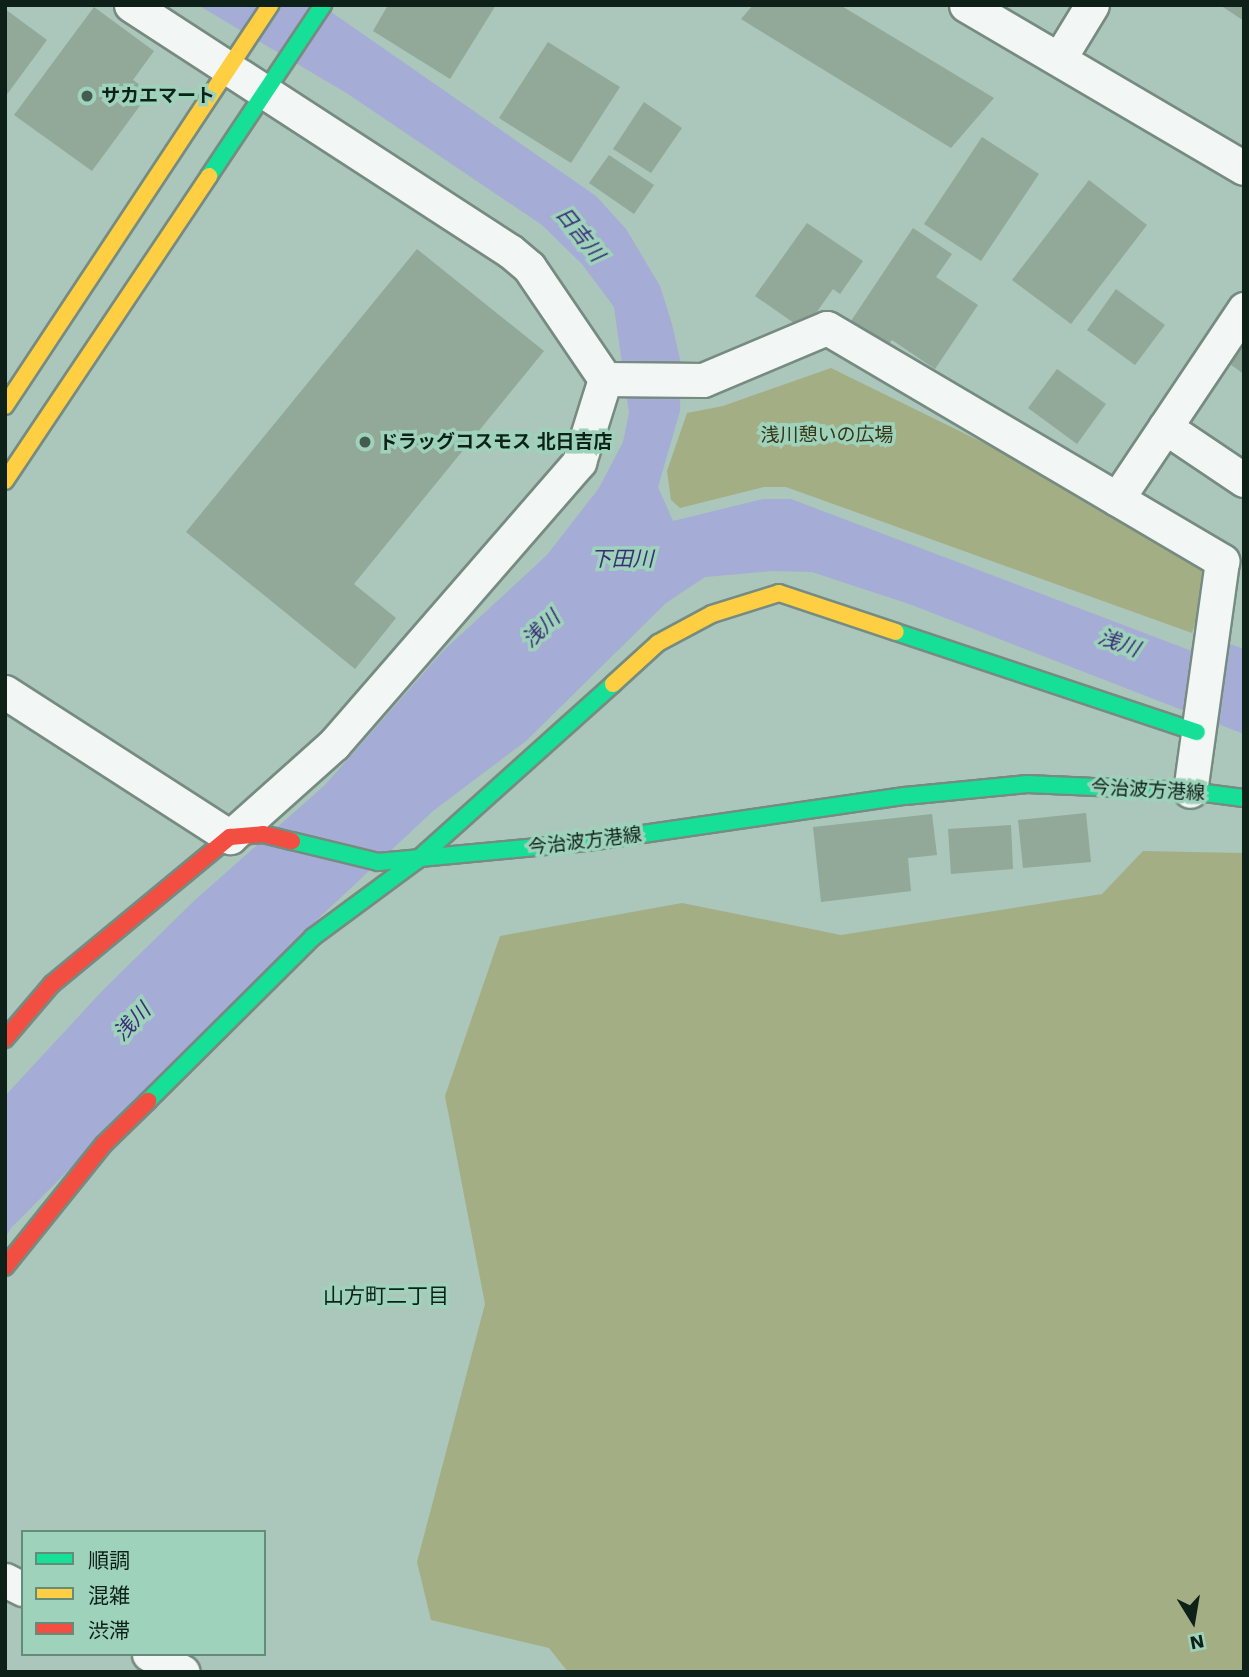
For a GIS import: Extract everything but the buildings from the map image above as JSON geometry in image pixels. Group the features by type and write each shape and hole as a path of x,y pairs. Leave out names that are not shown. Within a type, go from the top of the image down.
{"street":[{"path":"131,5 268,89 510,251 529,267 606,379"},
{"path":"5,406 270,5"},
{"path":"5,481 323,5"},
{"path":"966,5 1244,168"},
{"path":"1059,60 1092,5"},
{"path":"1117,499 1244,309"},
{"path":"606,379 703,380 827,328 1233,569 1211,625 1190,791"},
{"path":"5,1039 52,984 230,837 334,744 579,462 606,379"},
{"path":"1165,427 1244,480"},
{"path":"5,1267 113,1135 313,937 417,860 658,642 712,614 779,593 1197,732"},
{"path":"5,692 230,837"},
{"name":"今治波方港線","path":"230,837 262,834 377,862 588,842 905,796 1027,784 1190,791 1244,798"},
{"path":"5,1580 21,1588"},
{"path":"153,1656 183,1672"}],"green space":[{"name":"浅川憩いの広場","path":"831,368 1049,475 1210,571 1192,633 786,487 764,487 680,508 671,500 667,471 687,413 723,406"},
{"path":"1143,851 1242,853 1244,857 1244,1672 568,1672 549,1648 431,1620 417,1562 485,1304 445,1096 500,936 682,903 841,935 1102,894"}],"water":[{"path":"198,5 321,5 596,196 626,229 660,286 672,324 681,364 680,411 658,487 673,521 763,499 791,499 1197,653 1227,643 1244,649 1244,734 912,605 812,572 772,571 705,577 666,603 526,741 433,811 321,916 11,1228 5,1238 5,1096 104,989 195,900 325,785 443,651 547,555 599,488 623,442 629,413 614,307 582,264 542,225 348,94"}],"traffic: fast":[{"path":"209,176 323,5"},
{"path":"896,632 1197,732"},
{"path":"148,1101 313,937 417,860 613,684"},
{"path":"292,841 378,862 588,842 905,796 1027,784 1190,791 1244,798"}],"traffic: slow":[{"path":"5,406 270,5"},
{"path":"5,481 209,176"},
{"path":"613,684 658,643 712,614 779,593 896,632"}],"traffic: jam":[{"path":"5,1039 52,984 230,837 263,834 292,841"},
{"path":"5,1267 104,1144 148,1101"}],"place":[{"name":"サカエマート","path":"87,96"},
{"name":"ドラッグコスモス 北日吉店","path":"365,442"}],"district":[{"name":"山方町二丁目","path":"386,1296"}],"water label":[{"name":"日吉川","path":"580,234"},
{"name":"下田川","path":"622,559"},
{"name":"浅川","path":"541,629"},
{"name":"浅川","path":"1119,643"},
{"name":"浅川","path":"132,1022"}]}
